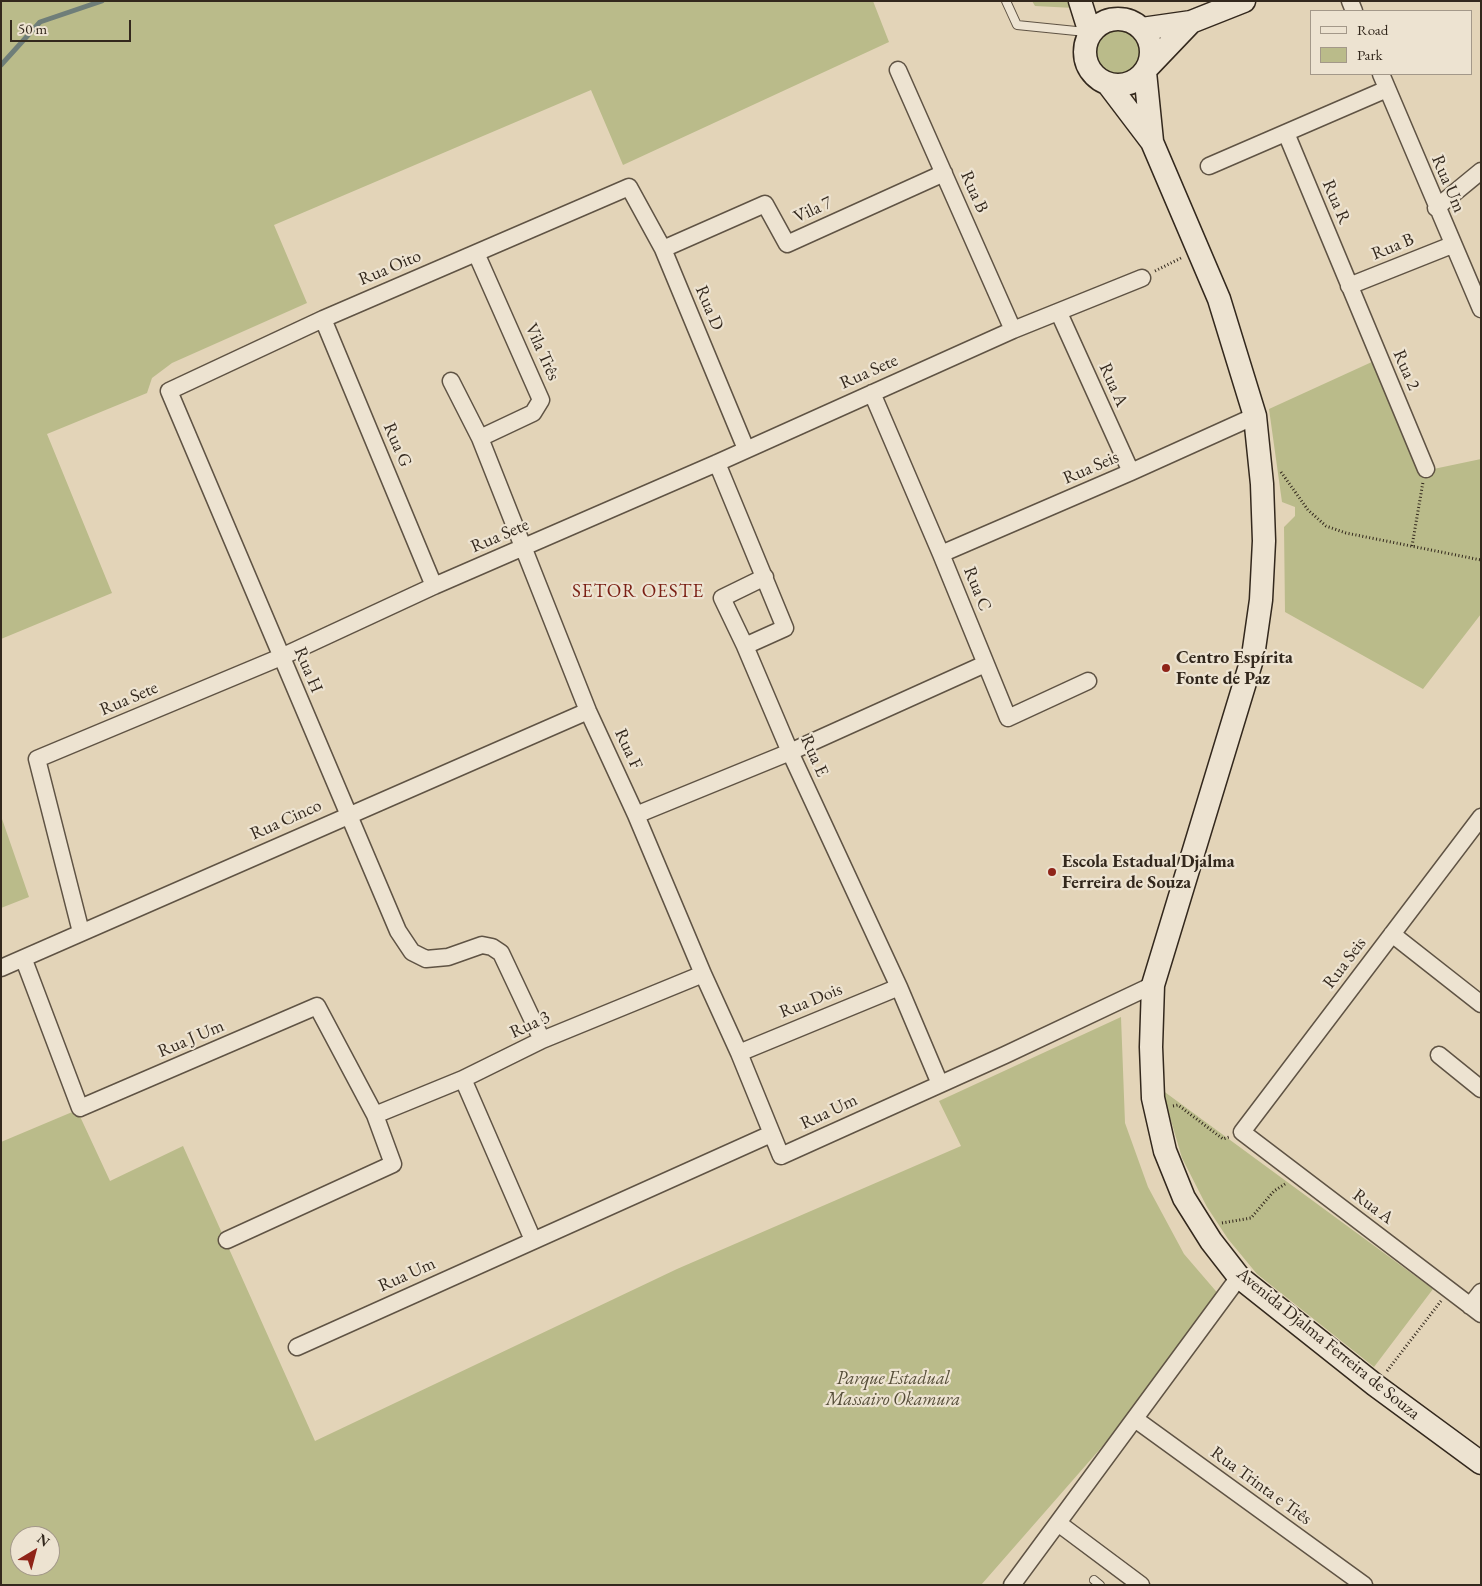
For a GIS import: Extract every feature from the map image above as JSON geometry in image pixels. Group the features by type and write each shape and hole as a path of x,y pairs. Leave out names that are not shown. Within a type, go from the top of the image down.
{"main road":[{"name":"Avenida Djalma Ferreira de Souza","path":"1080,1 1090,33 1084,49 1088,67 1100,80 1108,84 1152,142 1219,299 1255,416 1262,484 1264,541 1261,600 1253,656 1153,985 1151,1047 1153,1098 1165,1151 1184,1198 1239,1277 1376,1385 1481,1463"},
{"path":"1090,33 1108,20 1113,10 1142,29 1191,22 1244,1"},
{"path":"1108,84 1128,84 1137,80 1191,22"},
{"name":"Avenida Djalma Ferreira de Souza","path":"1142,29 1151,46 1147,69 1152,142"}],"street":[{"name":"Rua B","path":"898,70 1013,330"},
{"name":"Rua Um","path":"1381,75 1436,208 1481,309"},
{"path":"1209,166 1387,89"},
{"name":"Rua R","path":"1286,134 1349,286"},
{"path":"1436,208 1481,171"},
{"name":"Vila 7","path":"663,249 765,204 787,244 944,173"},
{"name":"Rua D","path":"629,187 663,249 746,449"},
{"name":"Rua Oito","path":"169,391 323,319 629,187"},
{"name":"Rua B","path":"1349,286 1452,245"},
{"name":"Vila Três","path":"476,253 541,400 533,413 480,438"},
{"name":"Rua Sete","path":"80,932 36,759 281,657 434,586 717,463 1013,330 1142,278"},
{"name":"Rua 2","path":"1349,286 1426,469"},
{"name":"Rua A","path":"1059,313 1131,472"},
{"name":"Rua G","path":"323,319 434,586"},
{"name":"Rua F","path":"451,381 480,438 588,711 636,815 703,974 739,1052 771,1134"},
{"name":"Rua H","path":"169,391 348,815 398,931 407,947 420,958 441,959 478,946 486,946 497,950 505,959 542,1040"},
{"name":"Rua C","path":"872,394 941,554 1008,718 1088,681"},
{"name":"Rua Seis","path":"941,554 1255,416"},
{"path":"717,463 765,577 784,628 745,646"},
{"name":"Rua E","path":"765,577 722,598 745,646 790,752 899,987 940,1084"},
{"path":"636,815 790,752 985,664"},
{"name":"Rua Cinco","path":"1,968 24,960 80,932 588,711"},
{"name":"Rua Seis","path":"1242,1132 1481,818"},
{"path":"1392,934 1481,1004"},
{"name":"Rua J Um","path":"24,960 80,1108 317,1006 375,1115"},
{"name":"Rua 3","path":"375,1115 463,1079 542,1040 703,974"},
{"name":"Rua Um","path":"297,1347 771,1134 781,1156 1153,985"},
{"name":"Rua Dois","path":"739,1052 899,987"},
{"path":"1439,1055 1481,1089"},
{"path":"463,1079 533,1240"},
{"path":"227,1240 393,1164 375,1115"},
{"name":"Rua A","path":"1242,1132 1476,1310"},
{"path":"1012,1585 1239,1277"},
{"path":"1476,1310 1481,1292"},
{"name":"Rua Trinta e Três","path":"1135,1419 1364,1585"},
{"path":"1058,1522 1141,1585"}],"lane":[{"path":"1006,1 1017,25 1090,33"}],"path":[{"path":"1142,278 1199,249"},
{"path":"1278,468 1308,510 1326,526 1346,533 1481,560"},
{"path":"1412,546 1426,469"},
{"path":"1156,1110 1178,1105 1223,1139 1242,1132"},
{"path":"1202,1226 1251,1218 1274,1191 1300,1176"},
{"path":"1376,1385 1450,1290"}],"green space":[{"path":"1,1 873,1 889,42 623,165 591,90 274,225 307,303 172,363 152,378 147,393 47,434 112,593 1,639"},
{"path":"1032,1 1072,1 1074,8 1035,6"},
{"path":"1119,27 1128,29 1136,34 1141,42 1143,51 1141,60 1136,68 1128,73 1119,75 1110,73 1102,68 1097,60 1095,51 1097,42 1102,34 1110,29"},
{"path":"1374,361 1424,471 1481,459 1481,614 1423,689 1285,612 1284,527 1295,516 1295,507 1282,502 1269,409"},
{"path":"1,816 29,897 1,908"},
{"name":"Parque Estadual Massairo Okamura","path":"1121,1017 1125,1123 1148,1187 1184,1254 1227,1304 981,1585 1,1585 1,1142 77,1110 110,1181 183,1146 315,1441 677,1269 961,1146 939,1101"},
{"path":"1162,1090 1433,1289 1374,1367 1257,1274 1228,1239 1207,1207 1182,1158"}],"waterway":[{"path":"1,65 40,22 102,1"}],"place":[{"name":"Centro Espírita Fonte de Paz","path":"1166,668"},
{"name":"Escola Estadual Djalma Ferreira de Souza","path":"1052,872"}],"district":[{"name":"SETOR OESTE","path":"638,592"}]}
